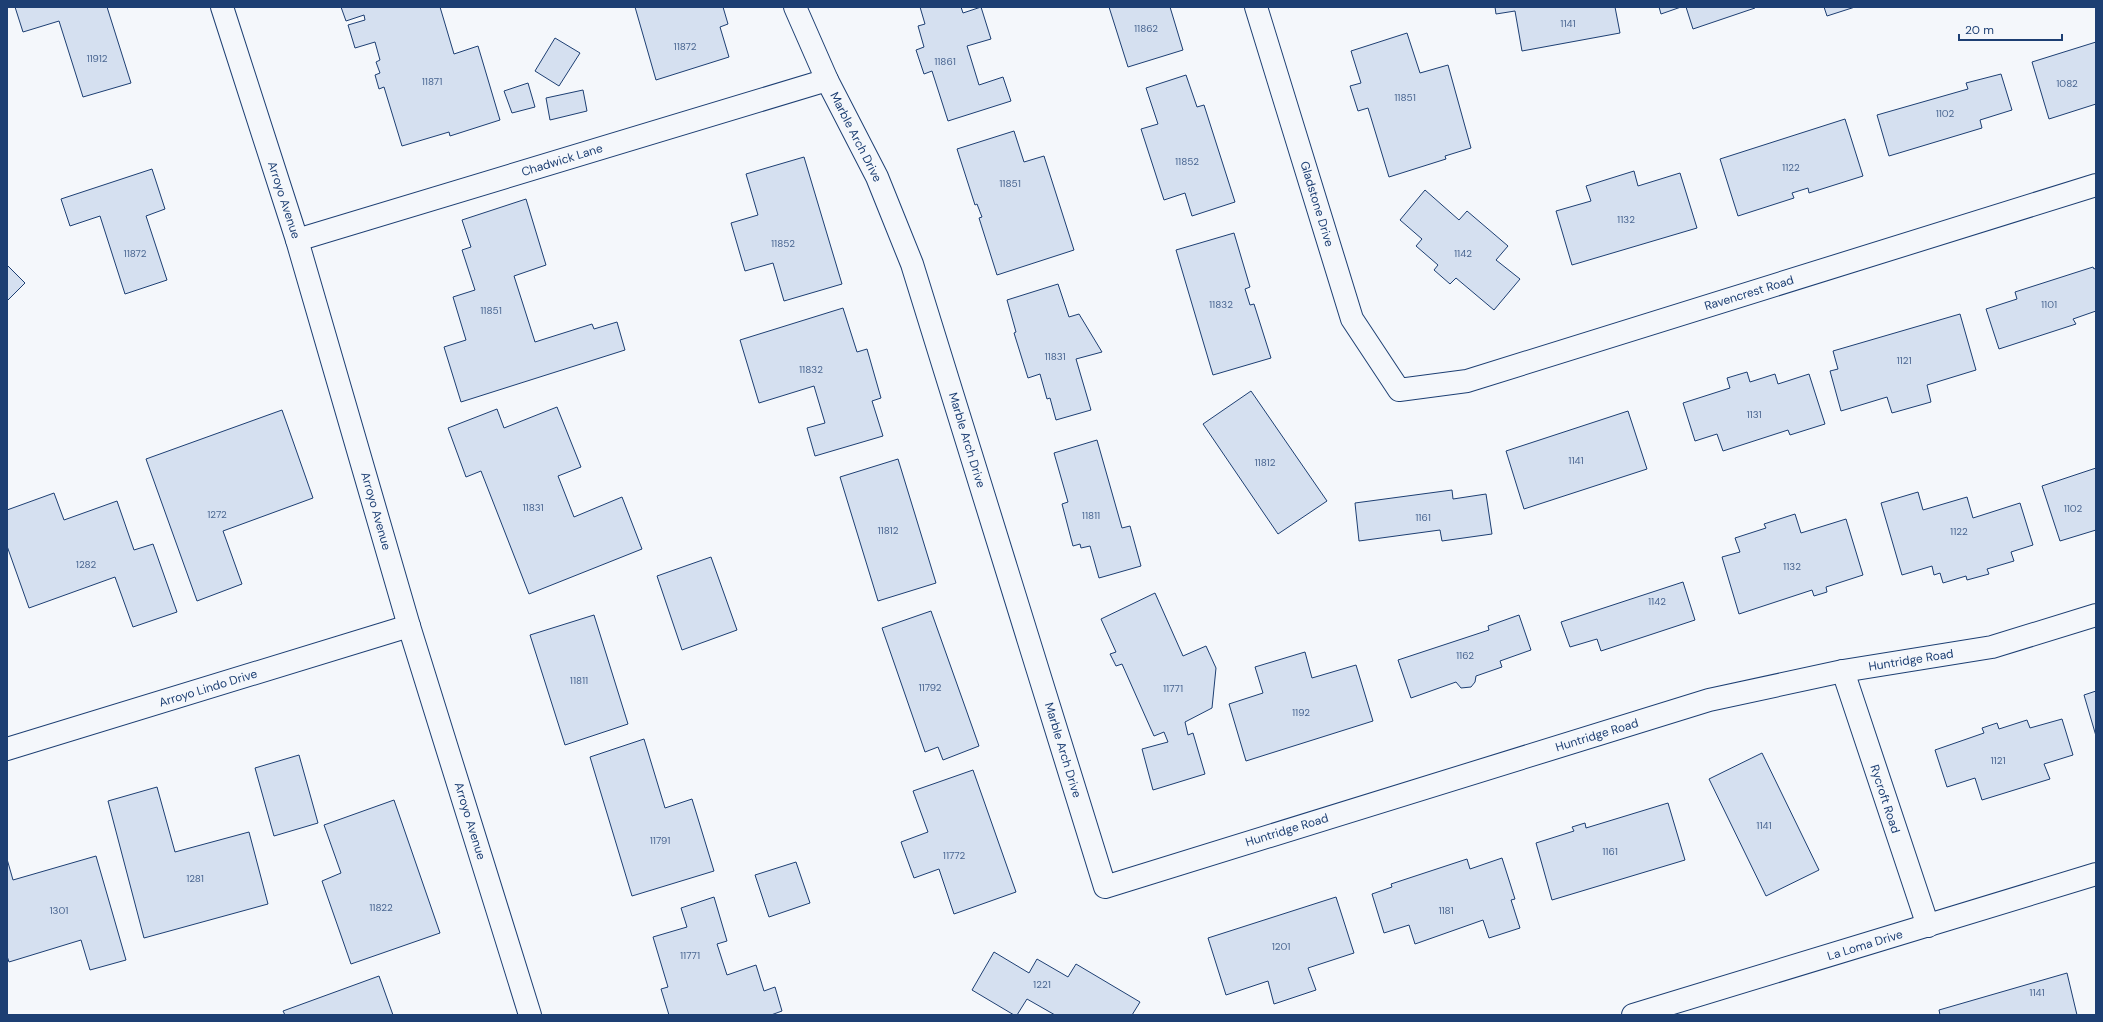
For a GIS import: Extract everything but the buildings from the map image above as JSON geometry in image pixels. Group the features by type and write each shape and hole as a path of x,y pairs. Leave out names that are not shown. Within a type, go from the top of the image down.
{"street":[{"name":"Arroyo Avenue","path":"222,7 297,240 409,626 530,1015"},
{"name":"Marble Arch Drive","path":"795,7 827,80 877,177 912,264 1105,887"},
{"name":"Gladstone Drive","path":"1256,7 1352,319 1399,390"},
{"name":"Chadwick Lane","path":"297,240 827,80"},
{"name":"Ravencrest Road","path":"1399,390 1467,381 2096,186"},
{"name":"Huntridge Road","path":"1105,887 1710,700 1843,671 1992,647 2096,615"},
{"name":"Arroyo Lindo Drive","path":"7,749 409,626"},
{"name":"Rycroft Road","path":"1843,671 1928,926"},
{"name":"La Loma Drive","path":"1633,1015 2096,874"}]}
